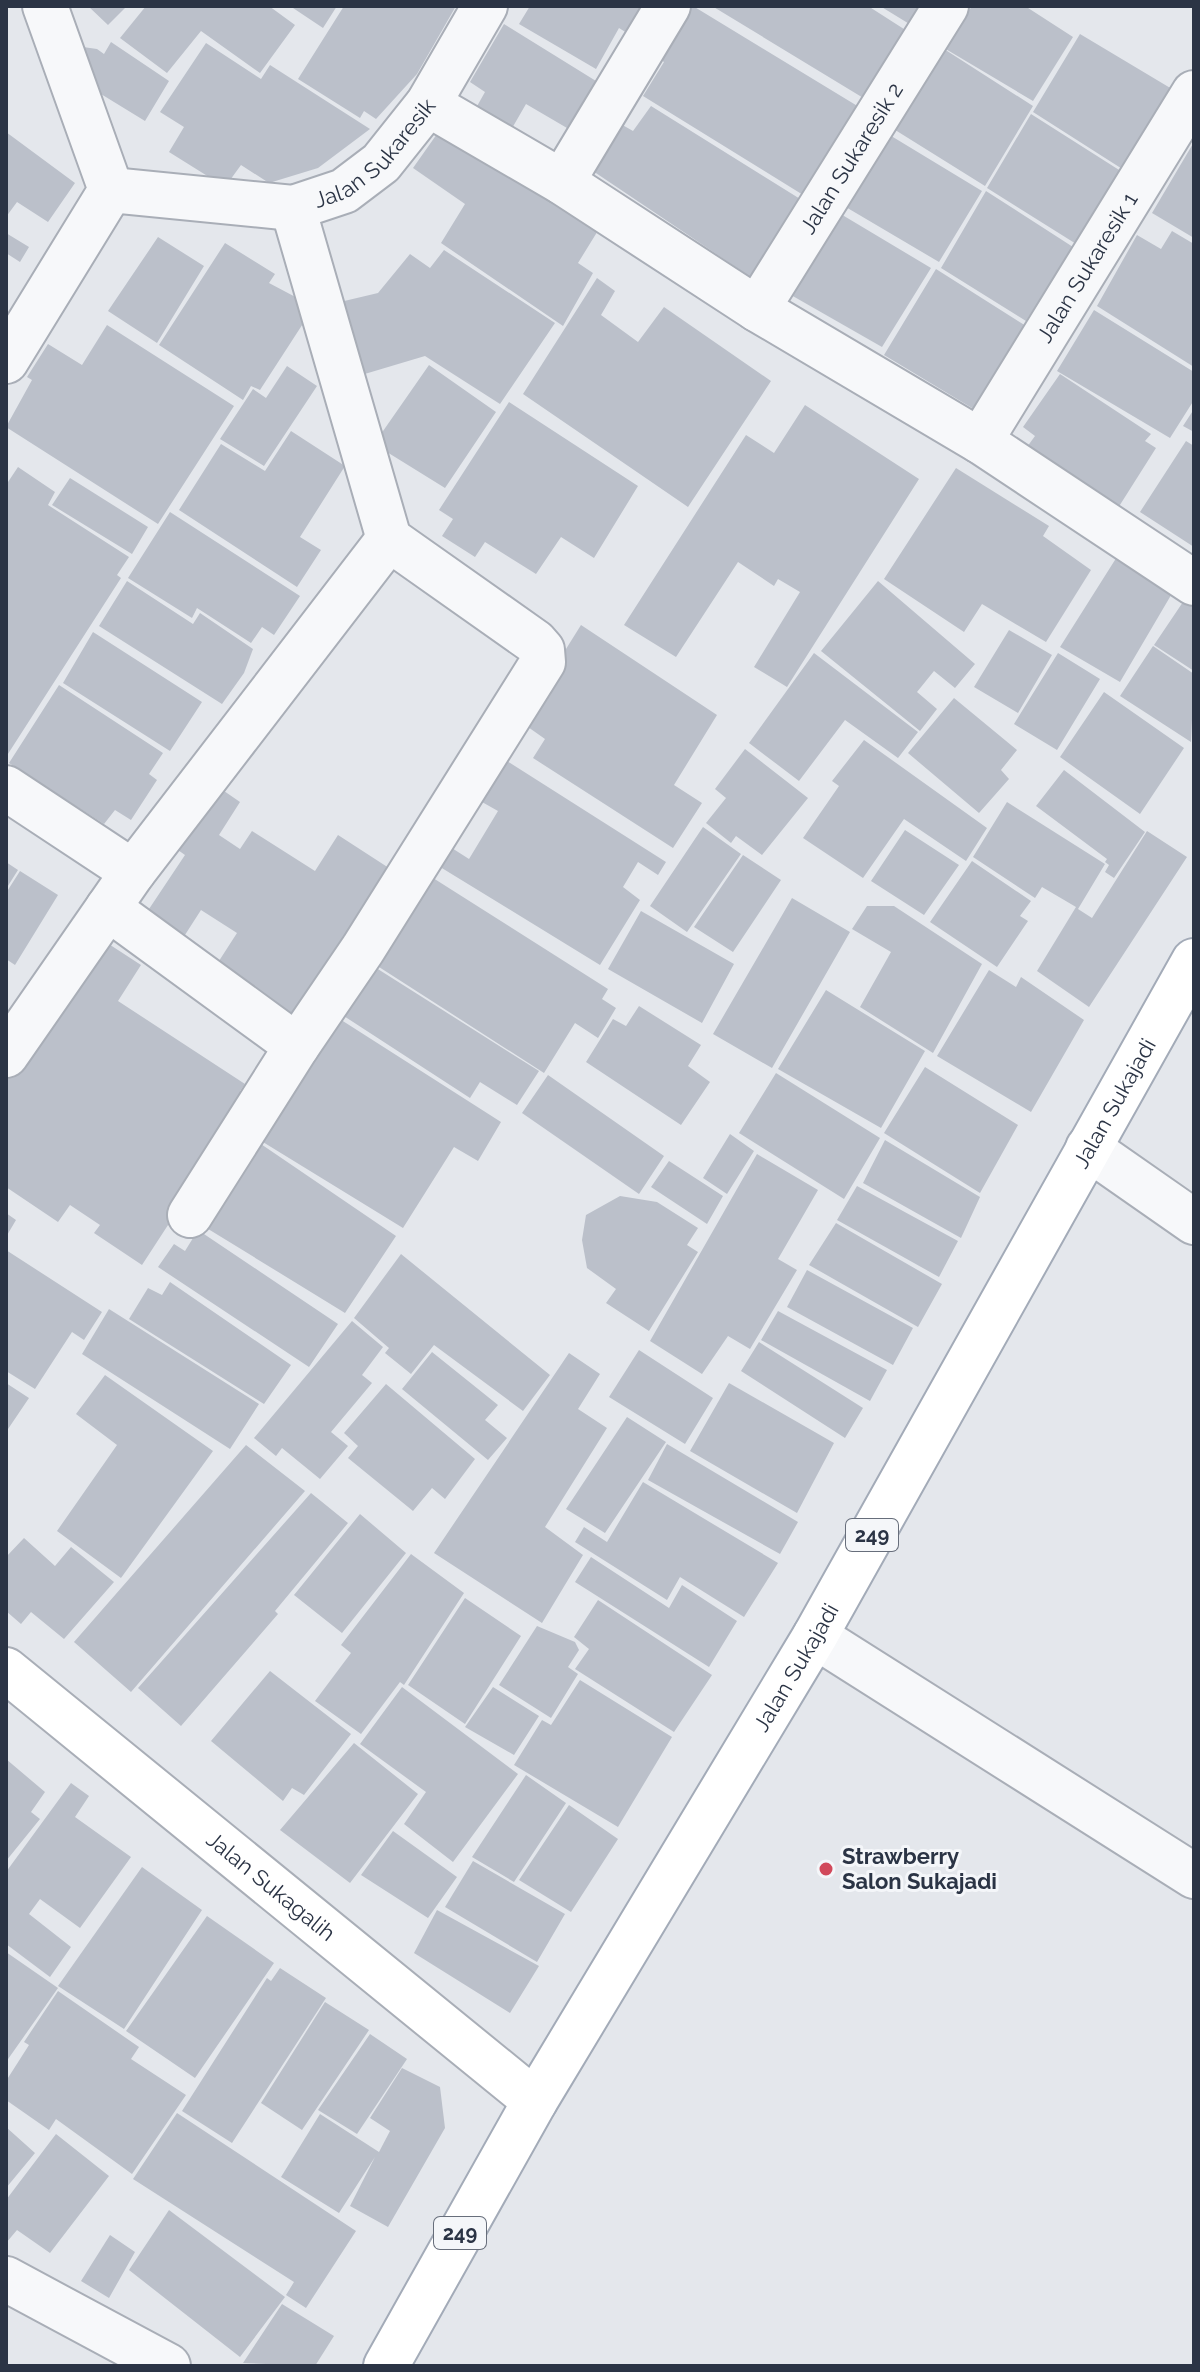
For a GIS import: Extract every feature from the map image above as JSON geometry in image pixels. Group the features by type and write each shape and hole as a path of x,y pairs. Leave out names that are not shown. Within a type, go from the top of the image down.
{"main road":[{"name":"Jalan Sukajadi","path":"386,2366 535,2101 815,1636 1194,961"},
{"name":"Jalan Sukagalih","path":"6,1670 535,2101"}],"street":[{"path":"6,361 111,190 45,6"},
{"name":"Jalan Sukaresik","path":"111,190 293,208 344,191 381,163 428,104 485,6"},
{"path":"562,182 668,6"},
{"name":"Jalan Sukaresik 2","path":"757,309 946,6"},
{"name":"Jalan Sukaresik 1","path":"980,441 1194,93"},
{"path":"428,104 562,182 757,309 980,441 1194,583"},
{"path":"190,1215 297,1046 363,949 543,662 542,650 535,642 389,539 293,208"},
{"path":"6,1055 133,872 389,539"},
{"path":"6,788 133,872"},
{"path":"108,908 297,1046"},
{"path":"1088,1148 1194,1222"},
{"path":"815,1636 1194,1876"},
{"path":"6,2279 168,2366"}],"building":[{"path":"88,6 127,6 108,25"},
{"path":"146,6 269,6 295,25 260,73 201,31 167,73 120,38"},
{"path":"290,6 337,6 323,28"},
{"path":"344,6 456,6 417,74 376,119 364,111 360,118 298,79"},
{"path":"530,6 643,6 627,33 619,28 596,69 519,24"},
{"path":"682,6 693,6 864,110 808,198 643,96 664,62 658,58"},
{"path":"712,6 868,6 907,31 865,99"},
{"path":"880,6 923,6 911,25"},
{"path":"972,6 1025,6 1073,37 1033,101 944,48"},
{"path":"504,24 596,81 567,128 526,104 511,130 476,108 485,92 470,82"},
{"path":"1080,34 1177,92 1127,172 1033,112"},
{"path":"111,42 169,81 145,121 83,83 76,46 97,49 104,54"},
{"path":"206,43 261,79 270,65 370,129 318,168 269,183 241,165 225,187 169,152 184,127 160,112"},
{"path":"944,49 1033,106 985,186 892,128"},
{"path":"651,106 805,202 755,280 581,163 612,119 633,131"},
{"path":"1031,114 1127,175 1081,247 987,188"},
{"path":"444,124 599,229 578,263 593,273 563,326 441,243 465,204 413,168"},
{"path":"883,131 982,191 939,262 839,203"},
{"path":"6,132 75,183 48,222 17,202 6,217"},
{"path":"1194,142 1194,238 1152,213"},
{"path":"986,191 1073,247 1026,321 941,268"},
{"path":"834,210 931,268 882,347 784,291"},
{"path":"1172,231 1194,244 1194,367 1097,306 1137,235 1161,249"},
{"path":"6,233 29,247 20,262 6,253"},
{"path":"158,237 204,266 157,343 108,311"},
{"path":"225,243 275,274 269,283 303,301 306,319 260,390 251,386 243,400 159,345"},
{"path":"444,250 555,323 500,404 425,356 358,376 340,302 378,293 410,254 430,268"},
{"path":"936,269 1026,326 977,411 884,355"},
{"path":"597,278 615,291 601,315 638,342 664,307 771,381 688,507 523,394"},
{"path":"1094,310 1194,372 1194,400 1170,438 1057,371"},
{"path":"107,325 234,406 158,524 6,427 32,380 27,377 48,344 82,365"},
{"path":"429,365 496,412 445,488 374,444"},
{"path":"287,366 317,386 264,466 220,439 253,389 266,398"},
{"path":"1060,374 1151,434 1145,441 1156,448 1118,508 1027,447 1035,436 1023,427"},
{"path":"509,402 638,486 594,558 561,537 536,574 485,542 475,557 442,536 453,519 439,510"},
{"path":"805,405 919,479 787,687 754,667 800,592 778,579 774,586 738,562 676,657 624,625 746,435 774,453"},
{"path":"1194,409 1194,432 1183,426"},
{"path":"291,431 345,466 300,537 321,550 297,587 179,510 221,444 265,471"},
{"path":"1186,441 1194,446 1194,547 1140,512"},
{"path":"18,467 55,492 48,505 129,557 117,575 121,578 6,757 6,485"},
{"path":"956,468 1049,526 1043,536 1091,570 1046,642 982,604 964,632 884,579"},
{"path":"70,478 148,527 132,554 52,505"},
{"path":"170,512 300,596 274,635 262,627 251,643 197,608 192,618 128,578"},
{"path":"1120,552 1177,585 1120,682 1060,647"},
{"path":"127,581 193,624 200,613 253,649 244,673 222,704 99,626"},
{"path":"878,581 975,664 955,688 934,671 917,692 937,709 920,731 821,651"},
{"path":"1185,599 1194,605 1194,671 1154,645"},
{"path":"581,625 717,715 674,785 702,803 673,848 533,758 545,739 528,727 551,694 541,689"},
{"path":"1009,630 1052,655 1018,713 974,687"},
{"path":"93,632 202,702 170,751 63,683"},
{"path":"1153,646 1194,674 1191,742 1120,696"},
{"path":"814,653 918,732 898,758 845,720 799,781 749,743"},
{"path":"1058,653 1100,679 1057,750 1014,724"},
{"path":"59,685 163,753 149,774 157,780 131,820 115,810 104,824 9,763"},
{"path":"1104,692 1184,748 1140,814 1060,757"},
{"path":"954,698 1017,750 1001,770 1009,779 979,813 908,753"},
{"path":"864,740 987,828 966,861 904,819 863,878 803,838 839,786 832,781"},
{"path":"745,749 808,798 762,855 736,836 731,843 706,823 726,798 715,789"},
{"path":"507,761 666,862 658,875 638,862 623,887 640,900 600,965 432,862 444,843 469,859 498,811 482,802"},
{"path":"1064,770 1145,832 1114,878 1105,872 1109,865 1105,862 1107,859 1036,806"},
{"path":"211,782 240,802 219,835 240,849 252,831 315,871 338,835 392,870 294,1016 217,964 237,933 201,910 183,938 147,912 185,855 168,843"},
{"path":"1007,802 1105,864 1078,909 1092,918 1147,831 1187,857 1089,1007 1037,971 1076,907 1042,887 1035,898 973,857"},
{"path":"703,827 741,854 687,932 650,906"},
{"path":"905,830 959,865 924,915 871,881"},
{"path":"743,855 781,880 733,952 694,927"},
{"path":"972,861 1031,901 1020,916 1028,921 997,967 930,922"},
{"path":"6,862 18,870 6,889"},
{"path":"20,871 58,895 15,965 6,959 6,893"},
{"path":"422,871 608,989 602,999 616,1008 598,1038 575,1023 544,1073 365,958"},
{"path":"792,898 850,932 772,1068 713,1034"},
{"path":"867,906 894,906 982,964 933,1053 860,1007 891,952 852,929"},
{"path":"641,911 734,964 702,1023 608,969"},
{"path":"98,937 141,965 118,1001 245,1084 240,1091 250,1099 142,1265 94,1233 100,1225 70,1205 58,1222 6,1187 6,1077"},
{"path":"362,959 539,1071 517,1105 480,1082 470,1098 330,1007"},
{"path":"989,970 1016,987 1021,977 1084,1020 1031,1112 937,1056"},
{"path":"826,990 925,1051 881,1128 778,1069"},
{"path":"639,1006 701,1045 688,1066 710,1082 681,1125 586,1062 613,1019 626,1026"},
{"path":"335,1016 501,1122 478,1161 454,1147 403,1228 258,1139"},
{"path":"925,1067 1018,1125 980,1193 884,1133"},
{"path":"776,1073 880,1138 844,1199 739,1133"},
{"path":"548,1075 664,1156 639,1194 522,1113"},
{"path":"730,1134 754,1151 727,1194 703,1178"},
{"path":"255,1140 396,1236 345,1313 200,1224"},
{"path":"885,1140 980,1197 961,1238 863,1183"},
{"path":"757,1154 818,1190 778,1259 797,1270 750,1349 728,1336 702,1374 650,1341"},
{"path":"669,1161 723,1196 707,1224 651,1187"},
{"path":"857,1186 958,1241 939,1277 837,1220"},
{"path":"620,1196 657,1202 698,1228 687,1245 698,1252 649,1331 606,1303 616,1289 587,1268 582,1240 586,1215"},
{"path":"6,1213 16,1220 6,1237"},
{"path":"836,1223 942,1284 918,1327 809,1265"},
{"path":"198,1230 338,1324 309,1367 158,1267 174,1244 185,1251"},
{"path":"6,1250 102,1312 84,1340 72,1332 35,1389 6,1371"},
{"path":"401,1254 550,1375 523,1411 434,1345 411,1374 385,1353 389,1348 354,1318"},
{"path":"807,1270 913,1328 893,1365 787,1307"},
{"path":"170,1282 291,1365 264,1404 129,1319 148,1288 162,1295"},
{"path":"109,1309 259,1404 230,1449 82,1354"},
{"path":"778,1311 887,1370 870,1401 761,1340"},
{"path":"352,1321 383,1347 362,1375 372,1383 331,1432 348,1446 320,1479 282,1448 276,1456 254,1438"},
{"path":"759,1342 863,1408 845,1438 741,1371"},
{"path":"639,1350 713,1398 685,1444 609,1397"},
{"path":"432,1352 498,1405 485,1420 507,1438 488,1460 402,1389"},
{"path":"569,1353 600,1374 578,1409 607,1428 545,1527 583,1555 542,1623 434,1553"},
{"path":"105,1375 213,1451 121,1578 57,1531 117,1445 76,1414"},
{"path":"6,1383 29,1398 6,1432"},
{"path":"729,1383 834,1443 797,1513 690,1451"},
{"path":"386,1384 475,1459 445,1499 432,1488 413,1511 348,1458 358,1446 344,1433"},
{"path":"627,1417 666,1442 605,1533 566,1509"},
{"path":"667,1444 798,1522 780,1554 648,1480"},
{"path":"246,1445 305,1491 131,1692 74,1642"},
{"path":"643,1482 778,1563 744,1617 680,1577 667,1600 575,1542 584,1527 607,1542"},
{"path":"311,1493 348,1523 275,1611 278,1614 181,1726 138,1688"},
{"path":"360,1514 406,1553 342,1633 294,1595"},
{"path":"24,1538 55,1566 71,1547 114,1582 64,1639 31,1612 21,1624 6,1611 6,1557"},
{"path":"411,1554 464,1593 404,1685 400,1682 361,1734 315,1701 351,1653 341,1645"},
{"path":"591,1557 669,1608 682,1585 737,1621 709,1667 575,1582"},
{"path":"465,1598 521,1636 465,1724 408,1685"},
{"path":"598,1600 712,1675 674,1732 575,1669 589,1649 574,1637"},
{"path":"537,1626 575,1642 579,1650 568,1667 578,1674 551,1718 499,1685"},
{"path":"270,1671 351,1734 304,1795 292,1788 283,1801 211,1741"},
{"path":"580,1680 672,1737 618,1827 514,1765 542,1720 551,1725"},
{"path":"402,1687 518,1774 453,1862 404,1824 426,1792 360,1744"},
{"path":"493,1687 539,1716 514,1755 465,1727"},
{"path":"354,1743 418,1794 350,1883 280,1830"},
{"path":"6,1759 45,1792 31,1812 40,1819 6,1861"},
{"path":"526,1775 566,1803 514,1882 472,1857"},
{"path":"71,1783 89,1796 75,1817 131,1857 80,1928 40,1899 29,1914 71,1947 50,1977 6,1944 6,1872"},
{"path":"569,1805 618,1839 571,1912 519,1880"},
{"path":"393,1831 457,1877 428,1918 361,1875"},
{"path":"473,1861 565,1914 537,1962 445,1907"},
{"path":"142,1867 202,1910 124,2029 58,1986"},
{"path":"437,1910 539,1966 510,2013 414,1953"},
{"path":"207,1916 274,1963 195,2078 126,2031"},
{"path":"6,1952 58,1988 6,2062"},
{"path":"280,1968 326,1998 232,2143 182,2111 267,1978 271,1981"},
{"path":"58,1991 139,2047 131,2059 186,2095 132,2174 56,2119 49,2130 6,2100 6,2081 29,2045 24,2042"},
{"path":"325,2002 369,2030 302,2130 261,2103"},
{"path":"370,2034 407,2059 357,2134 318,2110"},
{"path":"402,2068 440,2087 445,2128 388,2227 350,2206 375,2157 339,2213 281,2177 320,2114 379,2152 390,2131 370,2118"},
{"path":"177,2113 356,2231 306,2308 286,2295 294,2282 133,2179"},
{"path":"6,2127 35,2153 6,2188"},
{"path":"56,2134 109,2176 50,2253 17,2230 6,2243 6,2200"},
{"path":"169,2210 285,2297 240,2357 129,2270"},
{"path":"110,2235 135,2252 109,2298 81,2281"},
{"path":"282,2304 334,2336 315,2366 243,2363"}],"place":[{"name":"Strawberry Salon Sukajadi","path":"826,1869"}]}
